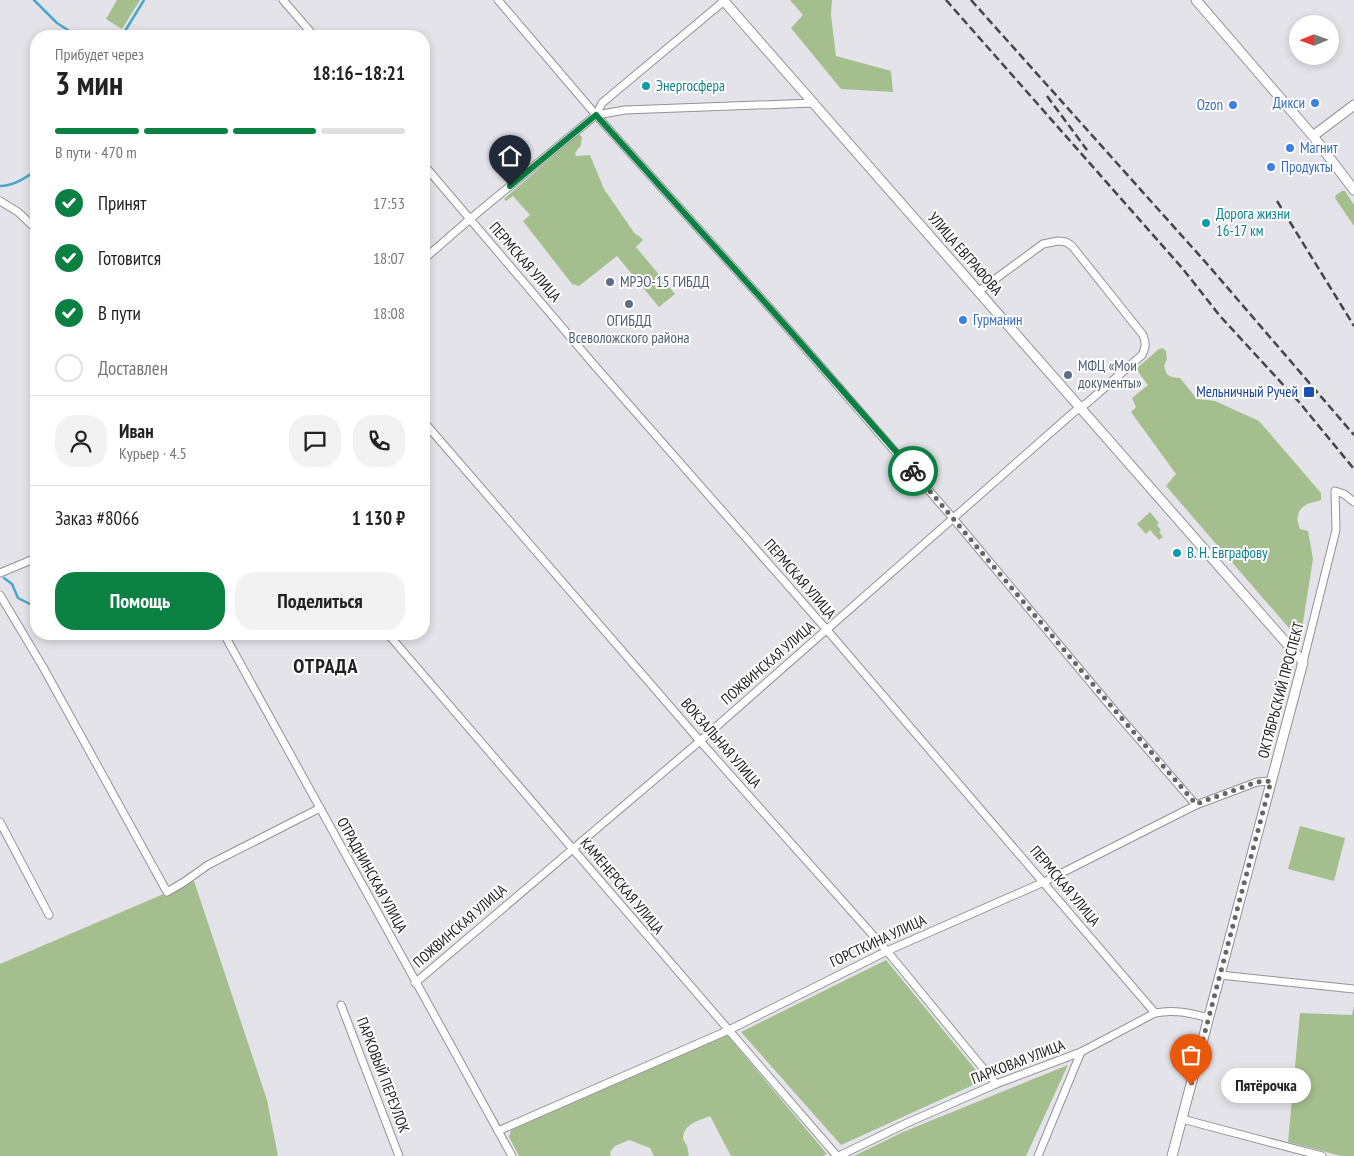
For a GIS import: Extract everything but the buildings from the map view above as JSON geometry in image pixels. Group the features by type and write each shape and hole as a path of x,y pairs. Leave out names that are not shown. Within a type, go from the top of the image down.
{"street":[{"path":"282,0 309,30"},
{"path":"498,0 596,115 770,308 952,517 1196,804"},
{"path":"430,254 596,115 602,103 724,0"},
{"name":"УЛИЦА ЕВГРАФОВА","path":"724,0 1303,662"},
{"path":"1196,0 1313,136 1354,190"},
{"path":"596,115 625,110 814,103"},
{"path":"1313,136 1354,105"},
{"name":"ПЕРМСКАЯ УЛИЦА","path":"430,171 595,366 827,630 1044,882 1154,1013"},
{"path":"0,201 30,223"},
{"name":"ПОЖВИНСКАЯ УЛИЦА","path":"415,983 700,741 952,517 1142,355 1146,349 1146,341 1143,335 1072,246 1066,242 1058,241 1043,244 979,291"},
{"name":"ВОКЗАЛЬНАЯ УЛИЦА","path":"430,429 700,741 887,950 996,1084"},
{"name":"ОКТЯБРЬСКИЙ ПРОСПЕКТ","path":"1172,1156 1303,662 1336,530 1335,491 1344,494 1354,502"},
{"path":"0,572 30,560"},
{"path":"0,594 43,667 167,892 208,864 320,808"},
{"name":"ОТРАДНИНСКАЯ УЛИЦА","path":"227,640 512,1156"},
{"name":"КАМЕНЕРСКАЯ УЛИЦА","path":"393,640 838,1156"},
{"name":"ГОРСТКИНА УЛИЦА","path":"498,1131 729,1030 887,950 1044,882 1196,804 1257,782 1271,781"},
{"path":"0,822 49,916"},
{"path":"1220,975 1354,989"},
{"name":"ПАРКОВЫЙ ПЕРЕУЛОК","path":"341,1005 399,1156"},
{"name":"ПАРКОВАЯ УЛИЦА","path":"838,1156 996,1084 1081,1052 1154,1013 1166,1010 1178,1011 1209,1018"},
{"path":"1038,1156 1081,1052"},
{"path":"1182,1119 1322,1156"}],"green space":[{"path":"117,0 140,0 122,29 106,19"},
{"path":"790,0 832,0 831,15 836,56 891,71 893,92 841,89 791,28 803,15"},
{"path":"579,134 582,137 581,145 575,153 576,156 590,155 604,189 635,234 643,240 636,247 675,294 659,307 617,256 579,286 572,284 523,221 530,215 513,196 506,201 504,199"},
{"path":"1342,191 1345,191 1354,205 1354,226 1335,198"},
{"path":"1163,348 1166,351 1167,359 1164,366 1167,374 1171,377 1180,378 1197,399 1215,401 1259,421 1321,493 1321,500 1309,503 1303,507 1298,516 1300,529 1308,531 1313,559 1301,635 1295,635 1166,486 1176,474 1131,412 1136,407 1132,398 1148,385 1136,369 1159,349"},
{"path":"1150,512 1159,523 1157,525 1161,530 1159,532 1163,537 1159,540 1150,530 1146,534 1137,524"},
{"path":"1300,826 1345,838 1334,881 1288,869"},
{"path":"194,881 267,1100 278,1156 0,1156 0,964"},
{"path":"886,960 984,1080 841,1145 741,1032"},
{"path":"1354,1006 1354,1156 1341,1156 1288,1142 1300,1013 1352,1015"},
{"path":"727,1035 827,1154 823,1156 731,1156 710,1116 688,1126 683,1139 689,1156 654,1156 650,1148 629,1140 615,1146 610,1152 611,1156 519,1156 509,1137 511,1130"},
{"path":"1068,1065 1026,1156 854,1156 903,1132"}],"waterway":[{"path":"34,0 57,23 68,30"},
{"name":"Мельничный Ручей","path":"126,30 144,0"},
{"name":"Мельничный Ручей","path":"0,186 15,183 30,174"},
{"path":"4,578 12,584 18,598 30,604"}],"railway":[{"path":"946,0 1183,269 1220,316 1299,402 1354,469"},
{"path":"971,0 1208,265 1354,435"},
{"path":"1047,96 1087,150"},
{"path":"1277,201 1354,326"}],"way so far":[{"path":"913,471 1196,804 1257,782 1271,781 1191,1085"}],"place":[{"name":"Энергосфера","path":"646,86"},
{"name":"Дикси","path":"1315,103"},
{"name":"Ozon","path":"1233,105"},
{"name":"Магнит","path":"1290,148"},
{"name":"Продукты","path":"1271,167"},
{"name":"Дорога жизни 16-17 км","path":"1206,223"},
{"name":"МРЭО-15 ГИБДД","path":"610,282"},
{"name":"ОГИБДД Всеволожского района","path":"629,304"},
{"name":"Гурманин","path":"963,320"},
{"name":"МФЦ «Мои документы»","path":"1068,375"},
{"name":"Мельничный Ручей","path":"1309,392"},
{"name":"В. Н. Евграфову","path":"1177,553"},
{"name":"Пятёрочка","path":"1191,1085"}],"district":[{"name":"ОТРАДА","path":"326,666"}],"route":[{"path":"510,186 596,115 770,308 913,471"}]}
